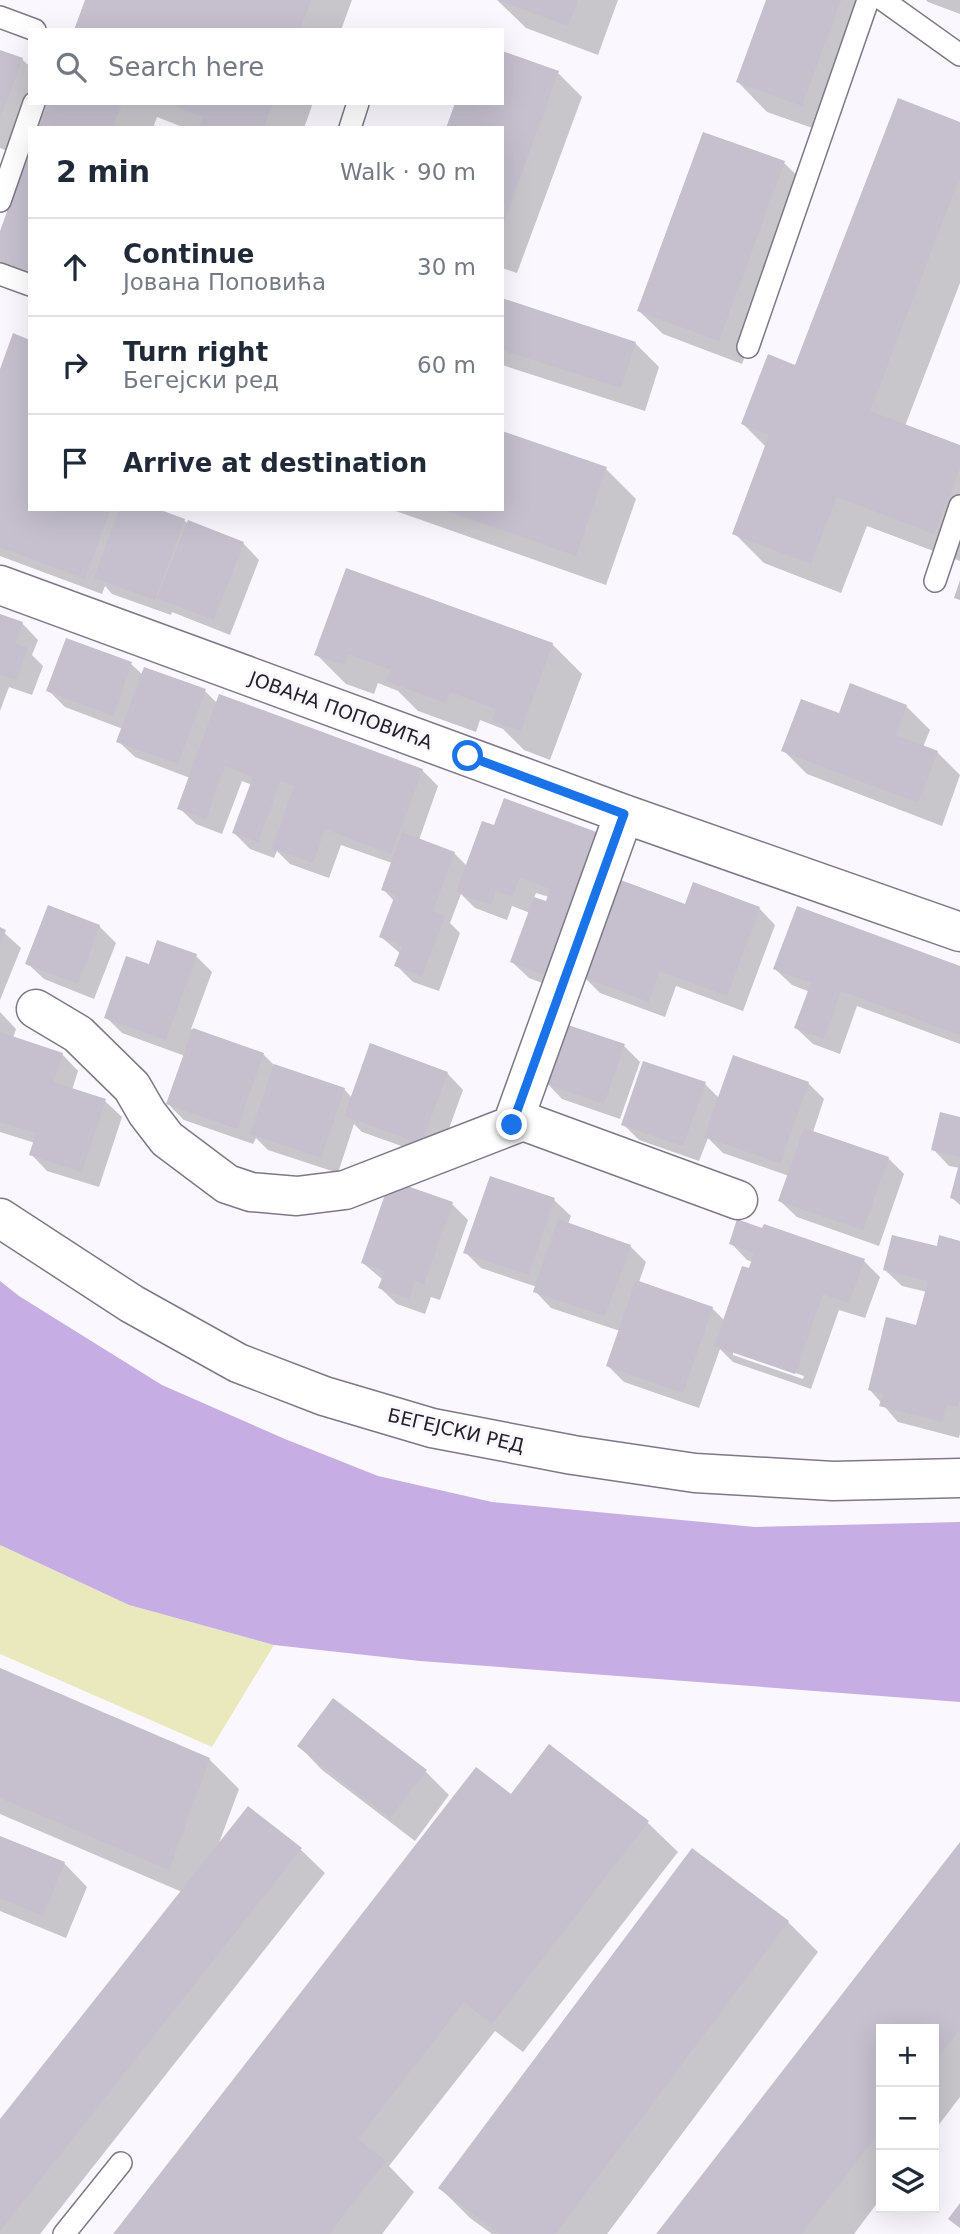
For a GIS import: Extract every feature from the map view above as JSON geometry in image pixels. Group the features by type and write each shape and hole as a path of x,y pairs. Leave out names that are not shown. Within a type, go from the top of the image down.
{"street":[{"name":"ЈОВАНА ПОПОВИЋА","path":"0,584 624,814 960,932"},
{"path":"512,1125 624,814"},
{"path":"36,1009 78,1034 132,1087 167,1139 227,1184 251,1192 297,1196 345,1190 523,1121 738,1200"},
{"name":"БЕГЕЈСКИ РЕД","path":"0,1218 132,1304 239,1363 324,1396 432,1428 573,1455 695,1473 833,1481 960,1478"}],"lane":[{"path":"748,347 868,0"},
{"path":"883,0 960,55"},
{"path":"0,17 30,28"},
{"path":"0,201 33,105"},
{"path":"351,126 357,105"},
{"path":"0,274 28,284"},
{"path":"935,581 960,506"},
{"path":"64,2234 121,2162"}],"green space":[{"path":"0,1545 129,1605 274,1645 212,1747 0,1654"}],"shaded area":[{"path":"0,1281 19,1296 162,1385 378,1476 492,1502 755,1527 960,1522 960,1702 420,1661 274,1645 129,1605 0,1545"}],"building":[{"path":"85,0 311,0 301,28 75,28"},
{"path":"498,0 578,0 568,26"},
{"path":"766,0 841,0 802,106 736,82"},
{"path":"0,50 23,58 0,119"},
{"path":"504,52 559,71 504,222 504,126 447,126 454,105 504,105"},
{"path":"898,98 960,122 960,177 870,411 960,445 960,468 934,534 837,497 811,564 732,534 769,435 741,424 768,354 795,365"},
{"path":"46,105 121,105 113,126 39,126"},
{"path":"172,105 272,105 265,126 199,126 203,117"},
{"path":"703,132 785,161 719,341 637,311"},
{"path":"28,154 28,270 0,260 0,231"},
{"path":"504,299 636,342 621,388 504,351"},
{"path":"13,333 28,339 28,511 110,511 85,579 0,547 0,369"},
{"path":"504,432 607,467 576,556 447,511 504,511"},
{"path":"118,511 163,511 185,519 155,600 94,578"},
{"path":"188,520 244,542 214,620 157,598"},
{"path":"346,568 553,643 521,731 492,721 496,709 450,692 446,703 386,681 391,670 348,654 344,665 314,655"},
{"path":"960,580 960,600 954,598"},
{"path":"0,614 23,622 15,643 28,648 16,680 0,674"},
{"path":"66,638 132,662 113,716 46,691"},
{"path":"144,667 206,689 178,764 116,742"},
{"path":"850,683 907,705 896,735 938,751 918,803 781,751 801,699 839,713"},
{"path":"219,694 423,769 391,854 325,829 313,863 272,848 294,786 281,781 258,842 232,833 253,777 225,766 206,819 177,809"},
{"path":"504,798 602,834 550,977 510,962 534,897 546,901 550,889 520,877 512,897 496,891 491,905 456,892 482,821 494,825"},
{"path":"402,832 455,852 433,911 445,916 422,976 394,966 402,946 379,937 395,895 381,890"},
{"path":"618,879 685,904 693,882 760,907 727,996 660,971 649,1002 582,977"},
{"path":"48,905 100,925 78,984 25,964"},
{"path":"797,906 960,966 960,1035 841,991 824,1039 794,1028 811,983 773,969"},
{"path":"0,927 6,930 0,944"},
{"path":"157,940 197,954 166,1040 104,1018 126,956 149,964"},
{"path":"565,1024 625,1044 604,1104 544,1083"},
{"path":"193,1028 264,1053 237,1129 166,1104"},
{"path":"0,1032 63,1053 53,1082 106,1099 82,1172 29,1155 36,1133 0,1122"},
{"path":"370,1043 448,1072 421,1144 344,1116"},
{"path":"733,1055 809,1082 780,1163 704,1137"},
{"path":"643,1061 706,1082 683,1146 621,1125"},
{"path":"274,1064 345,1088 321,1158 250,1134"},
{"path":"940,1112 960,1117 960,1157 931,1150"},
{"path":"804,1128 889,1157 863,1230 778,1201"},
{"path":"960,1165 960,1201 950,1198"},
{"path":"490,1176 555,1198 529,1275 463,1253"},
{"path":"390,1180 453,1202 424,1285 415,1281 409,1299 378,1288 385,1271 361,1263"},
{"path":"558,1219 631,1245 605,1316 533,1292"},
{"path":"737,1219 762,1228 764,1224 865,1259 849,1303 823,1294 795,1374 714,1346 742,1266 749,1268 754,1253 729,1244"},
{"path":"892,1235 937,1246 939,1235 960,1241 960,1401 958,1407 947,1404 943,1422 879,1406 883,1394 868,1390 886,1317 916,1325 928,1281 883,1270"},
{"path":"636,1280 713,1307 683,1393 606,1366"},
{"path":"0,1668 210,1758 169,1870 0,1798"},
{"path":"333,1698 427,1770 390,1818 297,1746"},
{"path":"549,1744 649,1821 492,2024 464,2002 358,2139 386,2161 329,2234 113,2234 476,1767 511,1794"},
{"path":"248,1806 302,1848 0,2231 0,2119"},
{"path":"0,1836 65,1862 43,1916 0,1898"},
{"path":"960,1842 960,2029 939,2056 939,2024 876,2024 876,2136 801,2234 656,2234"},
{"path":"692,1848 789,1921 555,2234 500,2234 438,2188"},
{"path":"960,2203 960,2228 948,2219"}],"route":[{"path":"468,756 624,814 512,1125"}]}
